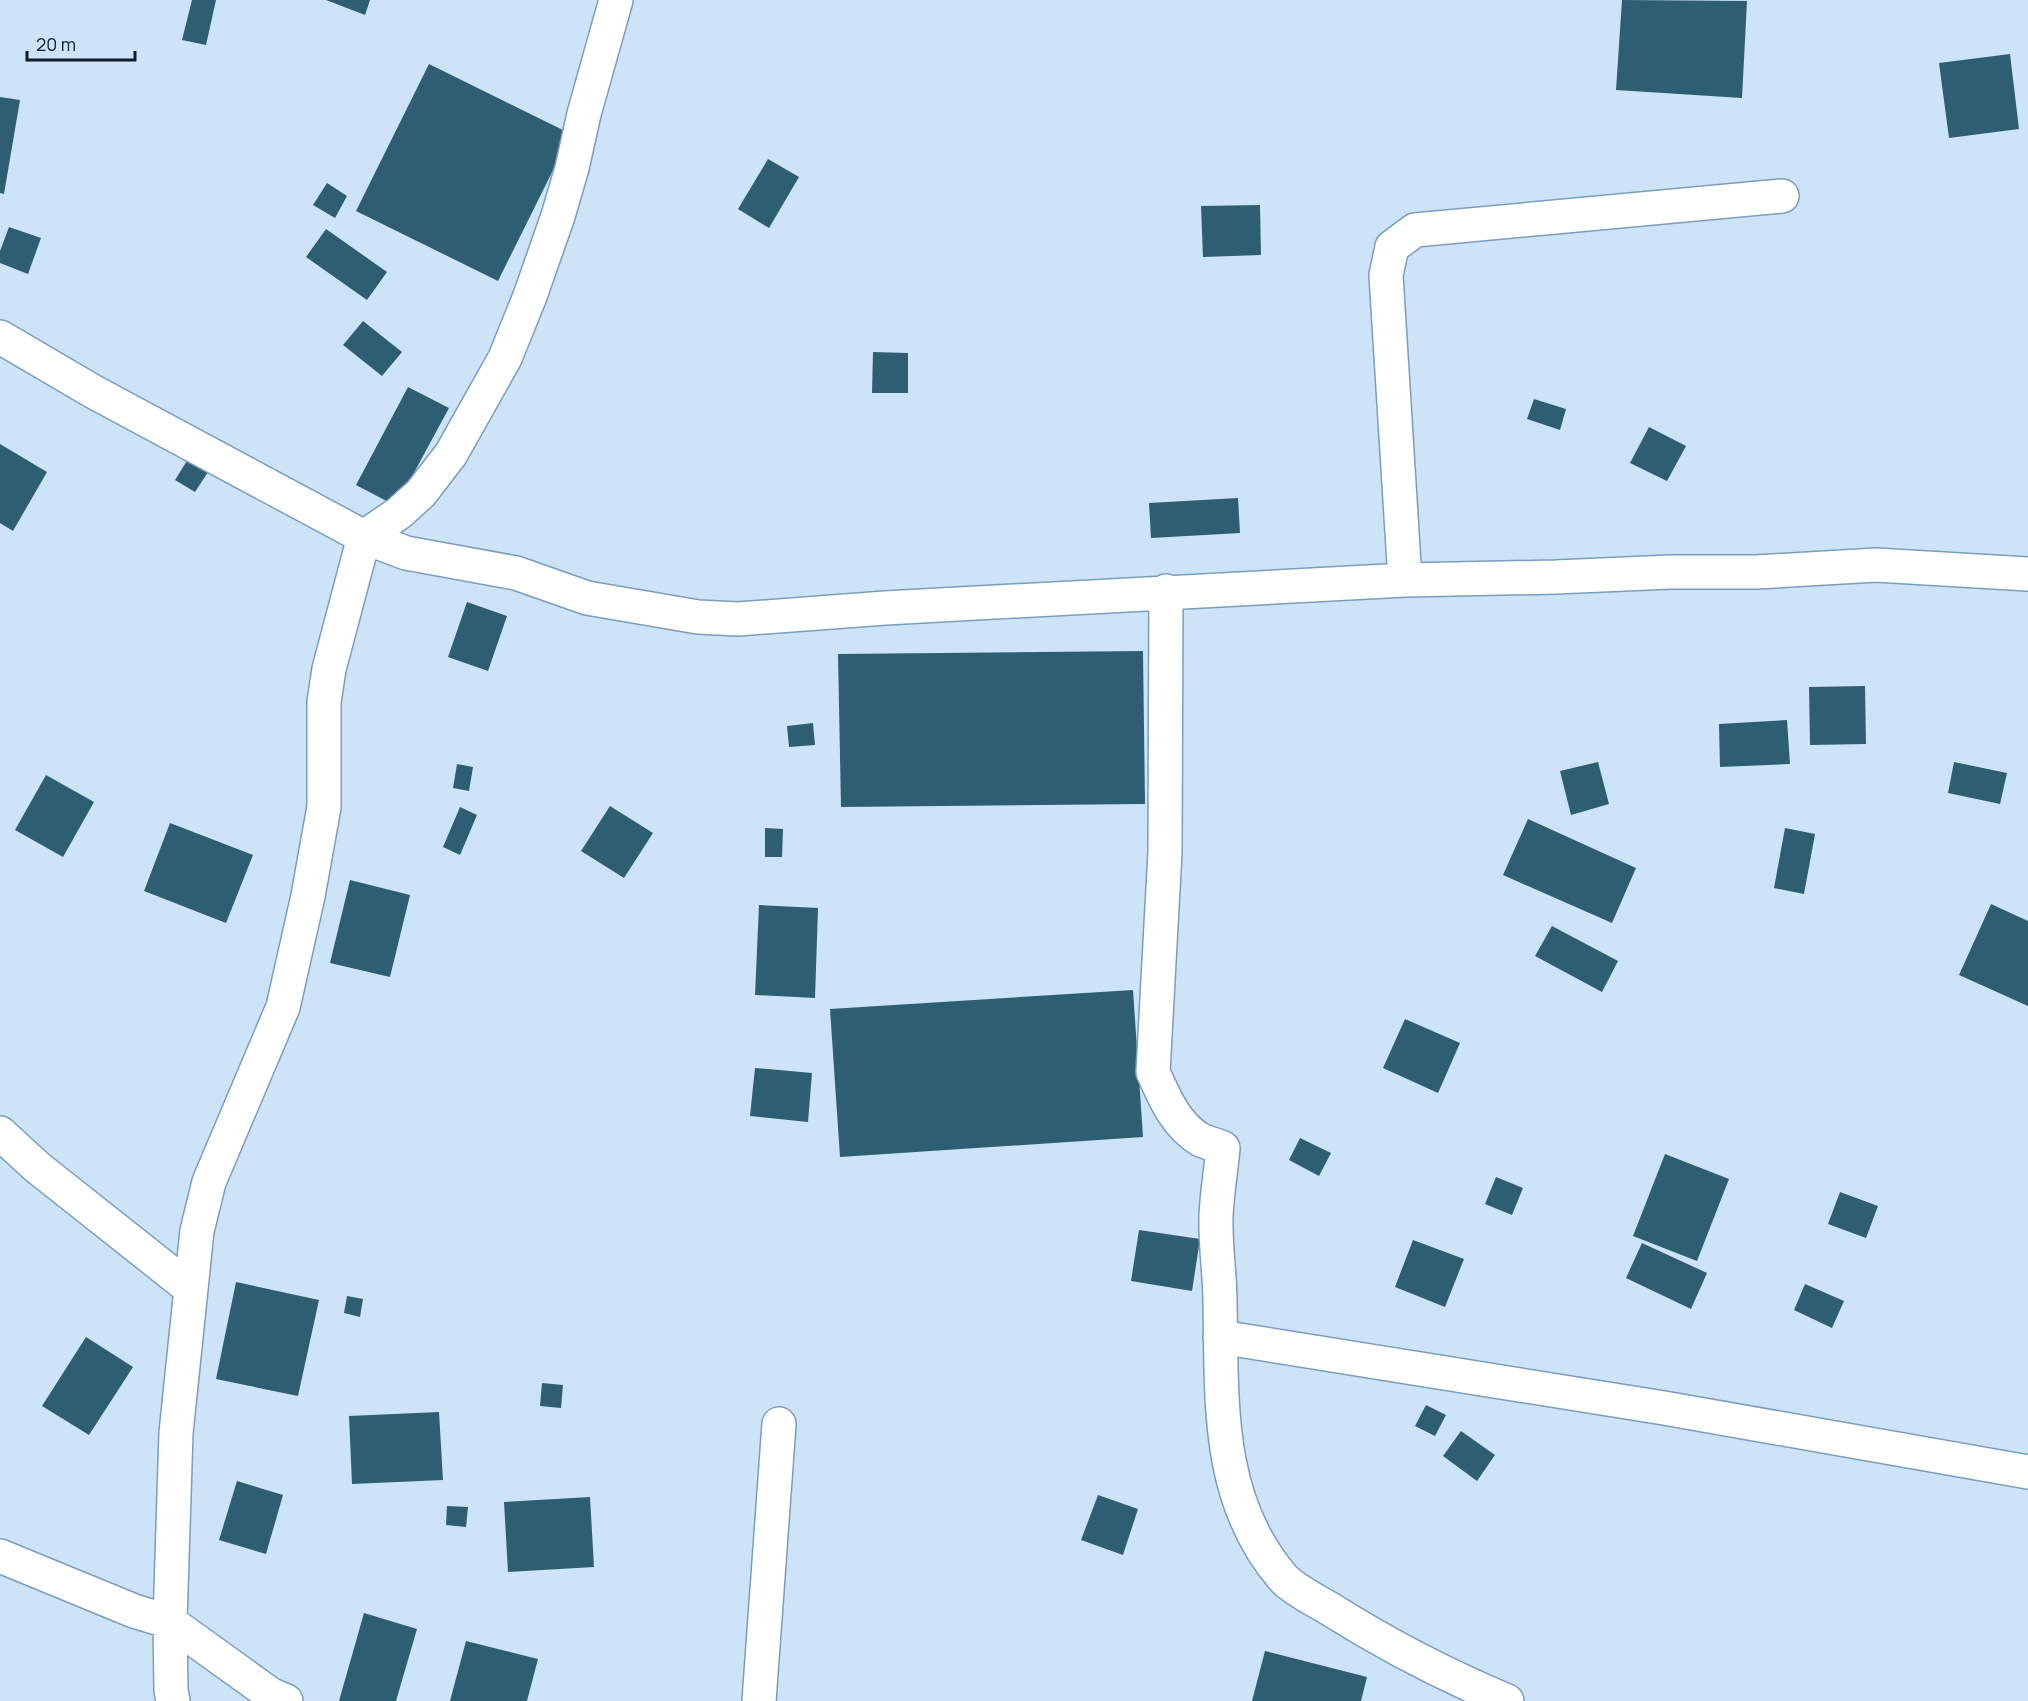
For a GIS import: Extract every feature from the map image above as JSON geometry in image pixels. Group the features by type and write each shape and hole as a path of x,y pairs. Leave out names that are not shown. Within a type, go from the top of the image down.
{"street":[{"path":"170,1697 176,1433 197,1231 209,1182 283,1007 308,896 324,807 324,702 329,669 364,537 399,513 421,493 451,454 505,358 558,216 616,0"},
{"path":"1405,580 1386,275 1392,247 1415,230 1782,196"},
{"path":"0,338 94,392 364,537 406,553 516,573 587,598 708,617 738,619 885,608 1104,597 1166,591 1405,580 1556,578 1670,572 1757,572 1876,565 2028,574"},
{"path":"1166,591 1165,852 1154,1072 1166,1100 1180,1122 1200,1139 1223,1148 1216,1217 1224,1440 1237,1498 1257,1541 1286,1581 1418,1661 1507,1701"},
{"path":"0,1133 37,1167 191,1289"},
{"path":"1220,1338 1653,1406 2028,1472"},
{"path":"759,1701 779,1424"},
{"path":"0,1556 134,1611 170,1622 270,1694 286,1701"}],"building":[{"path":"192,0 216,0 206,45 182,40"},
{"path":"326,0 370,0 365,15"},
{"path":"1622,0 1747,1 1742,98 1616,90"},
{"path":"2010,54 2019,129 1949,138 1939,63"},
{"path":"429,64 571,134 498,281 356,211"},
{"path":"0,97 20,100 4,194 0,193"},
{"path":"768,159 799,177 769,228 738,209"},
{"path":"327,183 347,196 335,218 313,205"},
{"path":"1260,205 1261,255 1203,257 1201,206"},
{"path":"9,227 41,238 28,274 0,263 0,251"},
{"path":"326,229 387,272 367,300 306,257"},
{"path":"363,321 402,352 382,376 343,345"},
{"path":"873,352 908,353 908,393 872,393"},
{"path":"408,387 449,408 396,506 356,485"},
{"path":"1534,399 1566,409 1560,430 1527,419"},
{"path":"1649,427 1686,446 1667,481 1630,463"},
{"path":"0,444 47,472 13,531 0,523"},
{"path":"190,456 210,469 195,492 175,480"},
{"path":"1238,498 1240,533 1151,538 1149,503"},
{"path":"467,602 507,616 488,671 448,657"},
{"path":"1143,651 1145,804 841,807 838,654"},
{"path":"1865,686 1866,744 1810,745 1809,687"},
{"path":"1787,720 1790,764 1720,767 1719,724"},
{"path":"813,723 815,745 789,747 787,726"},
{"path":"1598,762 1609,804 1571,815 1560,771"},
{"path":"1954,762 2007,773 2000,804 1948,793"},
{"path":"457,764 473,767 469,791 453,788"},
{"path":"46,775 94,802 63,857 15,830"},
{"path":"610,806 653,833 624,878 581,851"},
{"path":"460,807 477,815 460,855 443,847"},
{"path":"1528,819 1636,868 1612,923 1503,875"},
{"path":"170,823 253,855 226,923 144,891"},
{"path":"765,828 783,829 782,857 765,857"},
{"path":"1785,828 1815,834 1804,894 1774,888"},
{"path":"350,880 410,895 390,977 330,963"},
{"path":"1991,904 2028,921 2028,1006 1959,975"},
{"path":"759,905 818,908 815,998 755,995"},
{"path":"1552,926 1618,961 1602,992 1535,956"},
{"path":"1133,990 1143,1137 840,1157 830,1009"},
{"path":"1405,1019 1460,1043 1438,1093 1383,1068"},
{"path":"755,1068 812,1073 808,1122 750,1116"},
{"path":"1300,1138 1331,1153 1319,1176 1289,1160"},
{"path":"1665,1154 1729,1179 1697,1261 1633,1236"},
{"path":"1496,1177 1523,1188 1512,1215 1485,1204"},
{"path":"1840,1192 1878,1206 1866,1238 1828,1224"},
{"path":"1139,1230 1200,1239 1192,1291 1131,1281"},
{"path":"1413,1240 1464,1259 1445,1307 1395,1287"},
{"path":"1642,1243 1707,1273 1691,1309 1626,1278"},
{"path":"236,1282 319,1300 298,1396 216,1379"},
{"path":"1805,1284 1844,1301 1832,1328 1794,1310"},
{"path":"347,1296 363,1299 360,1317 344,1313"},
{"path":"86,1337 133,1367 89,1435 42,1406"},
{"path":"542,1383 563,1385 561,1408 540,1406"},
{"path":"1426,1405 1446,1415 1435,1436 1415,1426"},
{"path":"439,1412 443,1480 352,1484 349,1416"},
{"path":"1461,1431 1495,1455 1477,1481 1443,1456"},
{"path":"237,1481 283,1495 266,1554 219,1540"},
{"path":"1098,1495 1138,1509 1123,1555 1081,1540"},
{"path":"590,1497 594,1567 508,1572 504,1502"},
{"path":"447,1506 468,1507 466,1527 446,1525"},
{"path":"364,1613 417,1629 396,1701 339,1701"},
{"path":"466,1641 538,1659 527,1701 450,1701"},
{"path":"1265,1651 1367,1677 1361,1701 1252,1701"}]}
